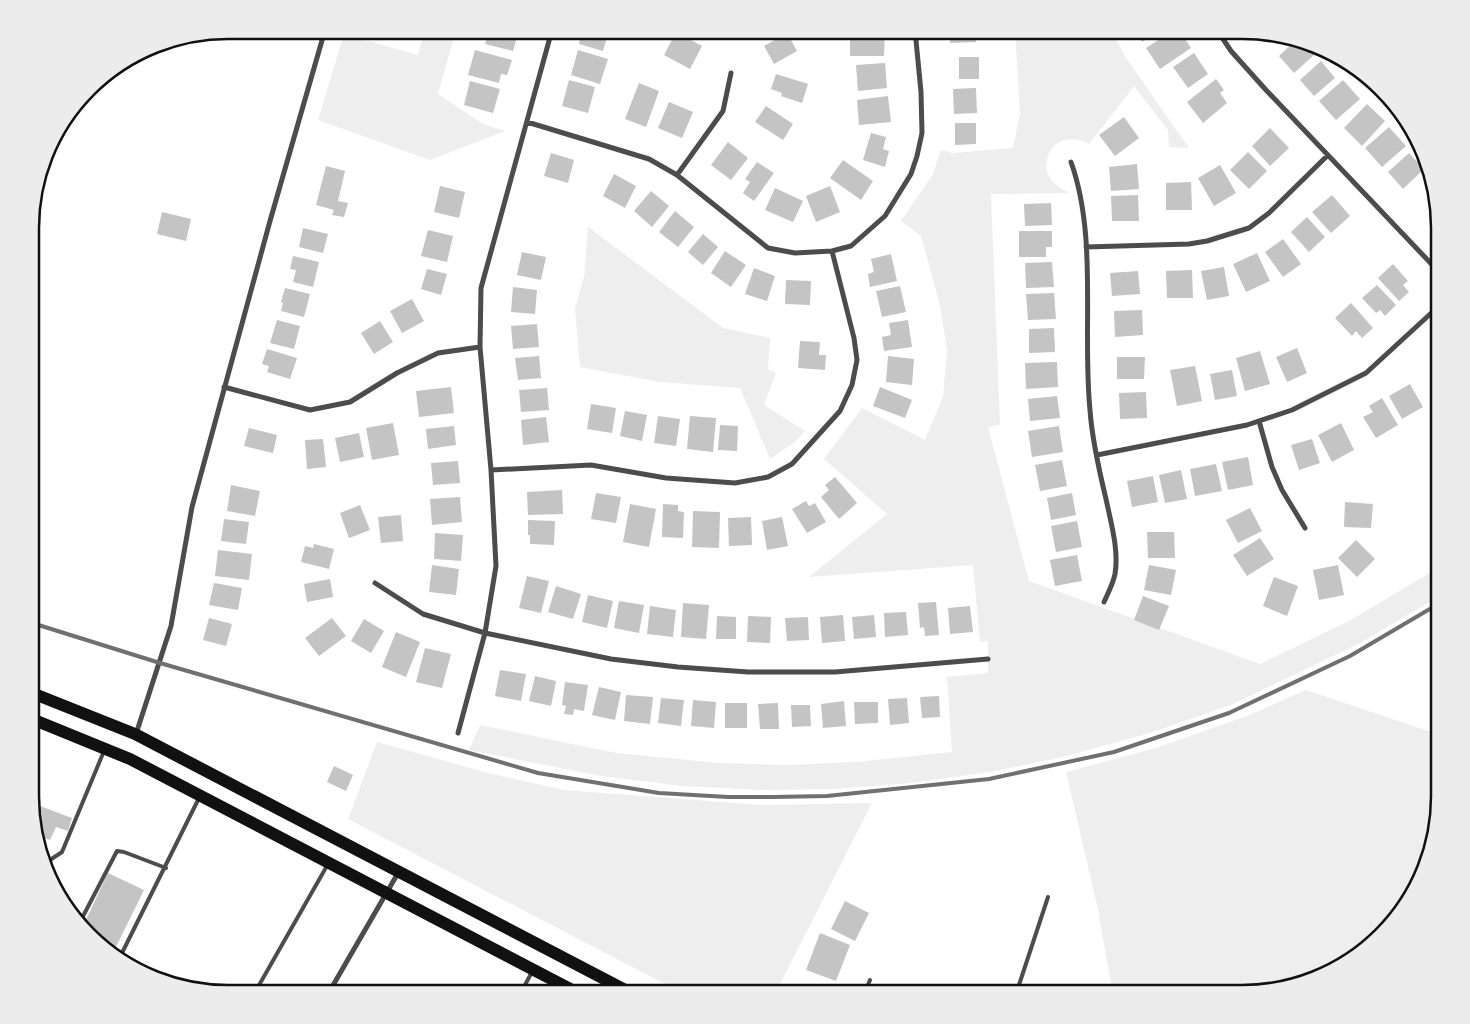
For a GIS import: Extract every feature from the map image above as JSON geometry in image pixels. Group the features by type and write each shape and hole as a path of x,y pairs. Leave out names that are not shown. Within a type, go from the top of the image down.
{"main road":[{"path":"39,696 135,734 616,985"},
{"path":"39,724 130,759 563,985"}],"street":[{"path":"135,734 171,626 192,507 224,387 323,39"},
{"path":"458,733 485,633 496,566 492,470 480,347 482,288 550,39"},
{"path":"527,122 649,159 677,175 768,248 795,253 832,251 851,246 885,216 911,174 922,133 921,92 916,39"},
{"path":"1223,39 1236,58 1431,264"},
{"path":"677,175 723,111 731,73"},
{"path":"1086,247 1189,244 1207,241 1249,228 1269,213 1328,155"},
{"path":"1071,162 1078,182 1086,247 1090,410 1115,555 1115,573 1104,602"},
{"path":"492,470 591,465 666,478 735,483 768,477 792,464 840,411 852,385 857,360 854,338 832,251"},
{"path":"1097,455 1259,421 1292,410 1366,373 1431,313"},
{"path":"224,387 310,410 350,402 396,373 438,353 480,347"},
{"path":"1259,421 1278,482 1305,528"},
{"path":"376,584 423,614 485,633 611,659 678,667 748,672 835,672 988,659"},
{"path":"333,985 399,872"}],"lane":[{"path":"50,860 62,852 105,749"},
{"path":"122,953 166,868 200,796"},
{"path":"83,917 117,851 166,868"},
{"path":"259,985 329,862"},
{"path":"1019,985 1048,898"},
{"path":"525,985 534,970"},
{"path":"868,985 870,980"}],"shaded area":[{"path":"342,39 362,39 418,55 422,39 453,39 438,94 483,124 505,131 430,160 318,120"},
{"path":"1016,39 1116,39 1126,58 1189,148 1169,147 1168,130 1134,86 1089,144 1076,139 1069,139 1062,141 1052,148 1046,168 1048,174 1055,184 1070,193 991,194 1000,425 988,427 1029,581 1260,664 1349,621 1431,572 1431,601 1362,642 1233,704 1150,733 1063,757 990,772 911,783 835,789 761,790 683,786 601,776 469,750 480,725 616,753 718,763 786,765 856,762 952,752 947,677 988,673 988,641 980,642 973,565 809,577 887,514 824,459 862,408 925,440 943,397 947,350 940,305 921,236 901,221 933,174 941,150 953,153 1013,148 1020,113"},
{"path":"588,227 723,328 770,338 768,369 776,373 764,405 805,431 795,442 770,459 740,388 660,382 580,367 575,308 584,277"},
{"path":"1306,690 1431,732 1430,821 1425,845 1412,880 1392,911 1367,938 1337,960 1303,975 1279,982 1254,985 1111,985 1097,905 1066,772 1156,748 1247,716"},
{"path":"377,742 488,773 564,790 761,805 872,803 780,985 667,985 348,819"}],"building":[{"path":"486,39 516,39 513,51 485,44"},
{"path":"580,39 606,39 603,51 579,44"},
{"path":"672,39 689,39 702,46 690,69 664,55"},
{"path":"776,39 790,39 797,51 774,64 764,46"},
{"path":"850,39 885,39 884,56 850,56"},
{"path":"950,39 976,39 976,42 950,43"},
{"path":"1160,39 1185,39 1191,48 1160,69 1146,48"},
{"path":"1291,45 1311,52 1314,55 1294,73 1279,56"},
{"path":"475,50 512,60 507,75 501,74 499,83 468,75"},
{"path":"578,50 608,59 600,84 571,75"},
{"path":"1194,53 1208,74 1188,88 1173,67"},
{"path":"959,57 979,57 979,79 959,79"},
{"path":"1321,61 1335,78 1314,96 1300,80"},
{"path":"885,63 887,88 858,91 856,65"},
{"path":"776,74 808,84 802,103 781,96 782,93 771,89"},
{"path":"1216,79 1224,90 1220,93 1227,103 1203,123 1187,102"},
{"path":"569,80 595,87 588,113 562,106"},
{"path":"1343,80 1360,99 1336,120 1319,101"},
{"path":"470,81 500,89 493,113 464,105"},
{"path":"639,83 659,91 646,127 625,119"},
{"path":"976,88 977,113 954,114 953,89"},
{"path":"888,96 891,122 859,125 857,100"},
{"path":"669,102 693,112 682,138 658,128"},
{"path":"1367,104 1385,121 1362,146 1344,128"},
{"path":"766,106 793,124 783,140 755,122"},
{"path":"1124,117 1139,138 1115,156 1099,135"},
{"path":"955,123 976,123 976,144 955,145"},
{"path":"1389,127 1406,146 1382,167 1365,148"},
{"path":"1270,128 1289,148 1270,166 1252,146"},
{"path":"871,133 886,137 883,149 889,151 885,167 863,160"},
{"path":"728,142 748,158 731,180 711,165"},
{"path":"1248,152 1267,171 1249,189 1230,170"},
{"path":"551,153 574,160 568,183 544,176"},
{"path":"1409,153 1420,165 1422,171 1403,189 1388,172"},
{"path":"843,160 873,181 861,200 830,178"},
{"path":"757,162 774,173 754,201 743,193 750,182 745,179"},
{"path":"1137,164 1139,189 1111,191 1109,167"},
{"path":"1220,165 1236,193 1214,206 1198,178"},
{"path":"326,166 345,171 338,201 348,203 344,217 332,215 334,210 316,205"},
{"path":"614,174 636,186 625,208 603,196"},
{"path":"1191,182 1192,210 1166,210 1166,183"},
{"path":"440,186 465,192 459,218 434,212"},
{"path":"830,186 840,212 816,222 806,196"},
{"path":"775,188 803,201 793,222 765,210"},
{"path":"651,191 669,206 652,227 634,211"},
{"path":"1138,195 1139,221 1112,221 1111,196"},
{"path":"1332,195 1350,216 1331,233 1312,212"},
{"path":"1051,203 1052,225 1025,226 1024,204"},
{"path":"675,211 694,227 678,247 659,232"},
{"path":"162,212 191,219 186,241 157,234"},
{"path":"1307,217 1325,237 1309,252 1291,232"},
{"path":"303,228 328,234 323,253 299,247"},
{"path":"428,230 453,236 447,262 421,256"},
{"path":"1019,231 1052,231 1052,247 1046,247 1046,257 1019,257"},
{"path":"703,234 718,247 703,265 688,252"},
{"path":"1283,239 1301,264 1283,277 1265,252"},
{"path":"725,251 746,265 731,287 711,273"},
{"path":"522,252 546,257 541,280 517,275"},
{"path":"1257,253 1270,281 1246,292 1233,264"},
{"path":"891,254 897,281 870,287 868,274 874,272 871,259"},
{"path":"293,256 319,262 313,287 293,282 296,270 290,269"},
{"path":"1052,262 1054,287 1026,288 1025,263"},
{"path":"1393,264 1408,281 1403,285 1409,292 1399,301 1378,278"},
{"path":"1224,267 1229,296 1207,300 1201,271"},
{"path":"754,268 775,276 767,301 745,294"},
{"path":"427,269 447,274 441,295 421,289"},
{"path":"1192,270 1193,298 1167,298 1166,271"},
{"path":"1138,271 1140,294 1112,296 1110,273"},
{"path":"786,280 811,281 810,305 785,304"},
{"path":"1377,285 1396,305 1385,316 1380,310 1376,313 1362,298"},
{"path":"900,286 906,312 882,317 876,291"},
{"path":"513,287 537,290 535,314 511,312"},
{"path":"285,288 310,294 304,317 281,311 283,303 281,302"},
{"path":"1054,293 1056,319 1028,320 1026,294"},
{"path":"412,299 424,321 402,333 390,311"},
{"path":"1351,303 1373,328 1362,338 1356,331 1352,336 1335,318"},
{"path":"1142,310 1143,335 1115,337 1114,311"},
{"path":"277,320 300,326 294,349 270,343"},
{"path":"908,320 912,347 884,351 882,337 891,335 889,323"},
{"path":"380,321 393,342 374,354 361,333"},
{"path":"537,324 539,347 513,349 511,326"},
{"path":"1054,328 1055,352 1029,353 1029,329"},
{"path":"800,341 820,342 819,355 826,355 825,370 798,368"},
{"path":"1297,348 1307,373 1287,382 1276,357"},
{"path":"267,349 297,358 290,379 267,372 269,366 262,364"},
{"path":"1260,351 1270,384 1245,391 1236,358"},
{"path":"539,356 541,378 518,380 515,358"},
{"path":"888,356 914,359 912,385 886,382"},
{"path":"1117,357 1145,357 1144,379 1117,379"},
{"path":"1057,362 1058,387 1026,389 1025,363"},
{"path":"1195,366 1202,401 1177,406 1170,370"},
{"path":"1232,370 1237,396 1215,400 1210,374"},
{"path":"1410,384 1423,407 1402,419 1389,396"},
{"path":"451,387 454,413 419,417 416,391"},
{"path":"880,387 912,400 905,418 873,406"},
{"path":"547,388 549,410 521,412 519,390"},
{"path":"1146,392 1147,418 1120,419 1119,393"},
{"path":"1057,396 1060,418 1030,421 1028,399"},
{"path":"1382,398 1398,425 1376,438 1363,417 1373,412 1369,406"},
{"path":"591,404 616,408 612,433 587,429"},
{"path":"625,411 647,415 642,441 620,436"},
{"path":"658,416 680,419 676,446 654,443"},
{"path":"690,416 716,418 713,452 687,449"},
{"path":"546,417 549,442 523,445 521,420"},
{"path":"393,423 399,455 372,460 366,428"},
{"path":"1341,423 1354,450 1332,462 1318,435"},
{"path":"720,425 738,426 737,451 718,450"},
{"path":"454,426 456,445 428,449 426,429"},
{"path":"1059,426 1063,452 1032,457 1028,431"},
{"path":"249,428 277,435 273,453 244,446"},
{"path":"359,433 364,457 340,462 335,438"},
{"path":"323,439 326,467 307,469 305,440"},
{"path":"1312,439 1320,463 1299,470 1291,445"},
{"path":"1248,457 1253,485 1228,490 1222,462"},
{"path":"1062,460 1067,486 1040,491 1035,465"},
{"path":"458,461 460,483 433,485 431,463"},
{"path":"1216,464 1222,491 1195,496 1190,469"},
{"path":"1181,470 1187,499 1165,503 1159,475"},
{"path":"1153,476 1158,502 1132,507 1127,481"},
{"path":"835,477 857,503 839,519 821,497 829,490 825,485"},
{"path":"231,485 260,491 255,516 227,511"},
{"path":"562,490 563,514 528,515 527,492"},
{"path":"596,493 621,497 616,523 591,519"},
{"path":"1072,493 1076,515 1051,520 1047,498"},
{"path":"460,497 462,522 432,525 430,499"},
{"path":"806,501 809,506 815,503 826,522 807,533 792,509"},
{"path":"1345,502 1373,504 1371,528 1344,527"},
{"path":"630,504 656,509 649,547 623,542"},
{"path":"663,504 678,505 678,511 684,512 683,538 662,537"},
{"path":"360,505 370,530 349,538 340,513"},
{"path":"1250,508 1262,531 1238,543 1226,520"},
{"path":"693,511 720,512 719,548 692,547"},
{"path":"401,515 403,541 381,543 378,517"},
{"path":"751,517 752,545 729,546 728,518"},
{"path":"782,517 788,546 767,550 762,521"},
{"path":"224,519 249,522 246,544 221,541"},
{"path":"528,520 555,521 554,545 530,544"},
{"path":"1077,521 1082,547 1056,552 1051,526"},
{"path":"1147,532 1174,532 1175,558 1148,558"},
{"path":"435,533 463,535 461,561 434,559"},
{"path":"1260,538 1274,559 1247,576 1233,555"},
{"path":"1356,540 1375,559 1357,577 1338,558"},
{"path":"314,544 334,549 329,569 301,562 305,546 313,548"},
{"path":"218,550 252,554 249,580 215,576"},
{"path":"1077,555 1082,581 1055,586 1050,560"},
{"path":"432,565 459,569 456,595 429,592"},
{"path":"1149,565 1176,570 1171,595 1144,590"},
{"path":"1338,565 1344,595 1319,600 1313,570"},
{"path":"527,576 549,581 541,613 519,608"},
{"path":"1274,577 1298,586 1287,616 1263,606"},
{"path":"330,579 333,597 307,602 304,584"},
{"path":"214,583 242,588 238,610 209,605"},
{"path":"556,586 581,594 573,619 548,612"},
{"path":"588,595 613,601 607,628 582,622"},
{"path":"1143,596 1169,606 1159,630 1134,620"},
{"path":"619,601 644,605 639,633 614,628"},
{"path":"936,602 939,635 925,636 924,627 920,628 918,603"},
{"path":"683,603 709,605 706,639 681,637"},
{"path":"650,606 676,610 673,637 647,634"},
{"path":"970,606 973,632 950,634 948,608"},
{"path":"906,612 908,635 885,637 884,613"},
{"path":"843,615 845,641 822,643 820,617"},
{"path":"874,615 876,637 854,639 852,617"},
{"path":"717,616 736,617 736,639 716,639"},
{"path":"748,616 771,617 770,643 747,642"},
{"path":"808,617 809,640 787,641 785,618"},
{"path":"209,618 232,624 226,646 203,640"},
{"path":"332,618 346,636 319,656 305,638"},
{"path":"364,619 384,631 371,653 351,641"},
{"path":"396,632 420,642 406,677 382,667"},
{"path":"425,648 451,654 442,688 416,682"},
{"path":"500,670 526,674 521,701 495,696"},
{"path":"535,676 556,681 551,706 529,701"},
{"path":"565,682 588,685 584,711 574,709 573,715 564,714 566,706 562,705"},
{"path":"599,687 621,692 615,720 592,715"},
{"path":"626,695 653,697 650,724 624,721"},
{"path":"939,696 940,717 922,718 920,697"},
{"path":"661,698 684,700 681,726 658,723"},
{"path":"907,698 909,723 890,725 888,699"},
{"path":"693,700 716,702 714,728 691,726"},
{"path":"844,701 846,726 823,728 821,704"},
{"path":"854,702 878,702 878,723 855,724"},
{"path":"725,703 747,703 747,728 725,728"},
{"path":"778,703 779,729 760,729 758,704"},
{"path":"791,705 810,705 811,726 792,727"},
{"path":"334,766 353,775 346,791 327,782"},
{"path":"39,806 72,818 68,831 56,827 50,840 43,838"},
{"path":"108,873 144,890 116,948 86,920"},
{"path":"845,901 869,913 855,941 831,929"},
{"path":"820,933 850,945 836,981 806,970"}],"railway":[{"path":"39,625 160,663 538,773 659,793 728,797 773,797 827,796 989,779 1114,752 1229,713 1350,656 1431,608"}]}
